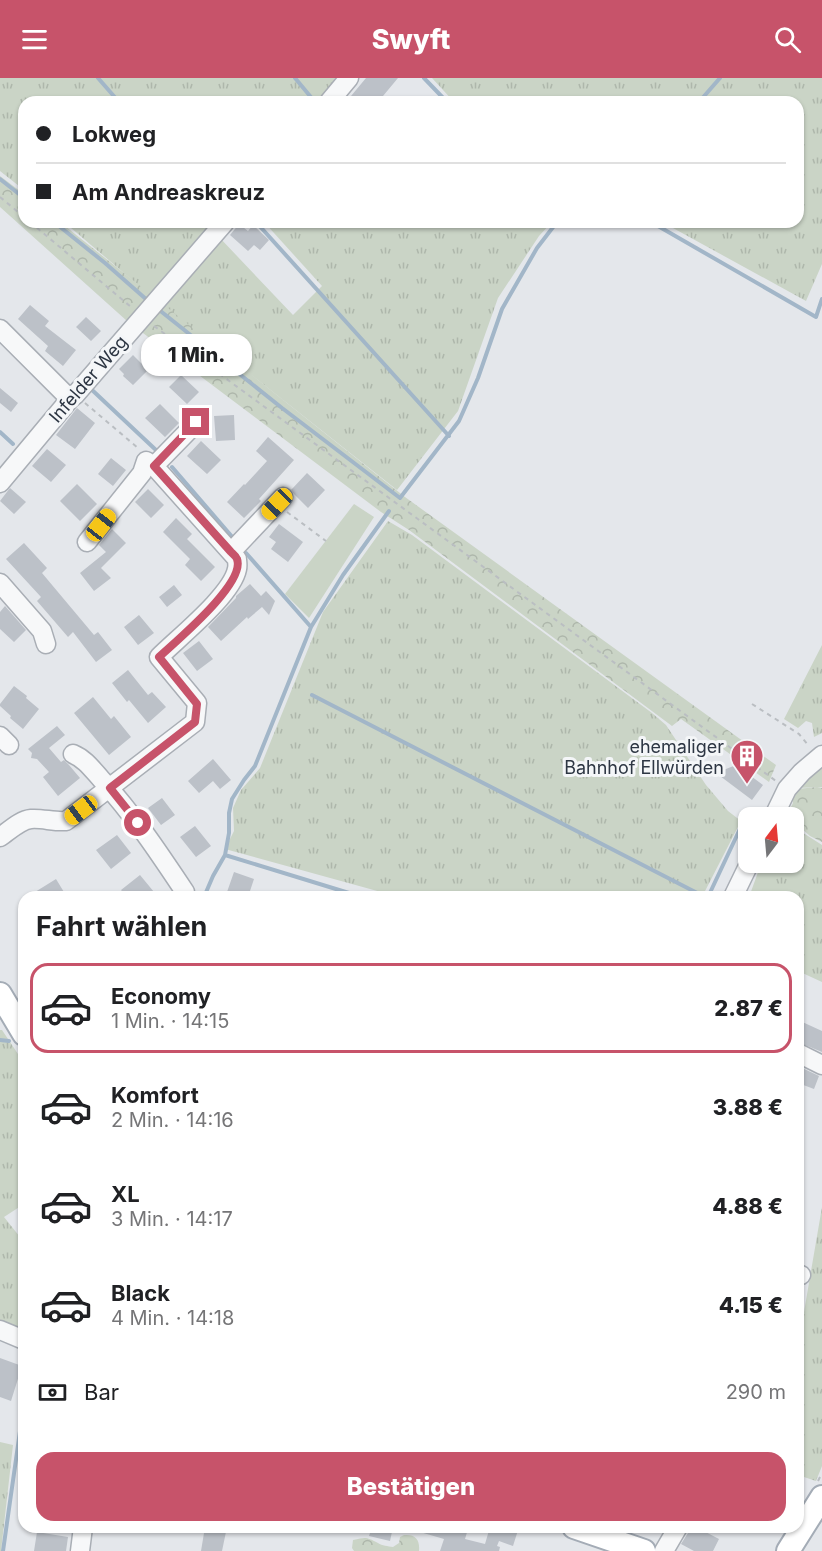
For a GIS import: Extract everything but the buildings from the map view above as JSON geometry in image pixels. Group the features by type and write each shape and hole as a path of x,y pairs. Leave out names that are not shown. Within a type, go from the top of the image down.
{"main road":[{"path":"0,994 18,1024"},
{"path":"804,1526 822,1497"},
{"path":"592,1533 644,1551"},
{"path":"788,1551 799,1533"}],"street":[{"path":"334,96 349,78"},
{"name":"Infelder Weg","path":"0,483 220,228"},
{"path":"0,328 73,397"},
{"path":"87,542 150,463 196,422"},
{"path":"0,837 24,821 32,819 66,821 195,722 197,704 159,657 220,598 232,580 237,568 237,559 150,463"},
{"path":"231,552 280,501"},
{"path":"0,583 42,631 46,644"},
{"path":"74,754 82,757 110,788 151,841 184,891"},
{"path":"778,807 787,789 821,755"},
{"path":"736,891 745,873"},
{"path":"804,1056 822,1065"},
{"path":"0,1330 18,1338"},
{"path":"80,1551 82,1533"},
{"path":"664,1551 674,1533"}],"path":[{"path":"0,197 18,212"},
{"path":"37,228 142,317 777,782"},
{"path":"73,397 137,446 150,463"},
{"path":"280,501 326,541"},
{"path":"752,704 799,734 821,755"}],"green space":[{"path":"0,78 358,78 343,96 18,96 18,185 0,171"},
{"path":"432,78 822,78 822,264 806,301 673,228 804,228 804,96 448,96"},
{"path":"0,176 18,190 18,223 0,207"},
{"path":"23,228 68,228 405,497 776,765 769,782 681,719 672,726 409,530 381,512 127,321"},
{"path":"71,228 227,228 219,237 293,315 322,286 269,228 546,228 498,298 458,411 397,490 145,291"},
{"path":"354,504 374,517 309,618 285,594"},
{"path":"388,521 412,535 666,725 706,785 728,811 738,819 738,827 705,891 377,891 225,849 234,831 233,808 241,790 260,768 323,612"},
{"path":"822,645 822,733 814,737 812,723 806,721 798,728 784,719"},
{"path":"822,768 822,787 796,788"},
{"path":"822,788 822,842 804,831 804,807 791,807 792,798 797,789"},
{"path":"804,833 822,845 822,982 804,974 804,891 751,891 758,873 804,873"},
{"path":"0,1030 2,1030 18,1054 18,1208 4,1217 18,1234 18,1337 0,1330"},
{"path":"822,1207 822,1466 816,1481 804,1477 804,1312"},
{"path":"0,1442 13,1445 1,1551 0,1551"},
{"path":"404,1535 416,1538 419,1551 354,1551 352,1548 353,1540 364,1538 393,1547"}],"waterway":[{"path":"98,78 114,96"},
{"path":"295,78 310,96"},
{"path":"424,78 441,96"},
{"path":"704,96 720,78"},
{"path":"0,179 18,193"},
{"path":"61,228 147,300 148,298"},
{"path":"261,228 449,436"},
{"path":"158,307 282,408 400,498 459,421 478,378 502,309 537,248 552,228"},
{"path":"661,228 816,317 822,299"},
{"path":"91,389 157,451"},
{"path":"0,432 13,444"},
{"path":"172,467 234,539"},
{"path":"207,891 225,855 232,799 255,766 311,627 343,575 389,511"},
{"path":"246,553 311,627"},
{"path":"312,695 693,891"},
{"path":"711,891 738,833"},
{"path":"225,855 342,891"},
{"path":"0,1040 9,1041"},
{"path":"3,1551 18,1445"}],"place":[{"name":"ehemaliger Bahnhof Ellwürden","path":"747,785"}],"route":[{"path":"138,823 110,788 195,722 197,704 159,657 220,598 237,568 237,559 154,466 196,422"}]}
